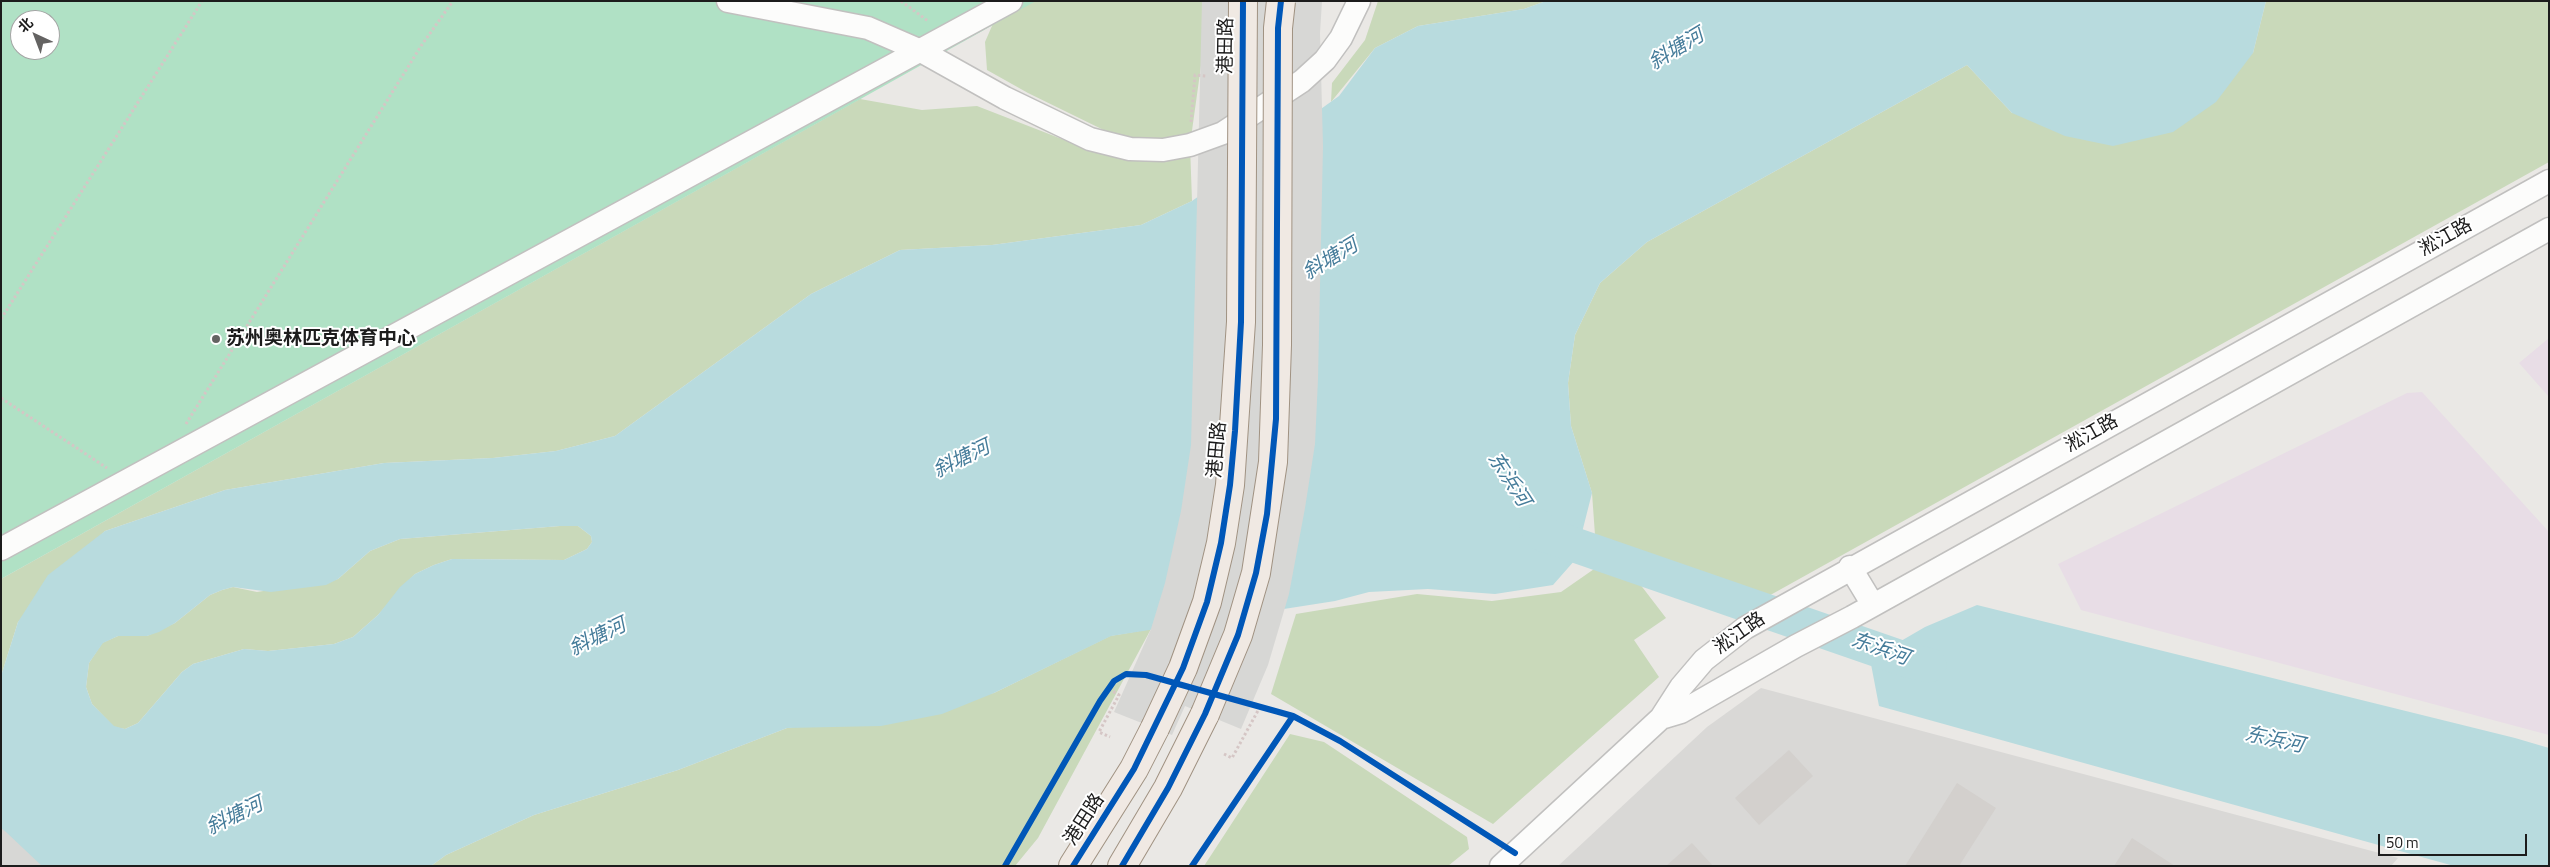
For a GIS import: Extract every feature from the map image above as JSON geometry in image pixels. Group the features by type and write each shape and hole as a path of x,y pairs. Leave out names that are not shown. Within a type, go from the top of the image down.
{"main road":[{"name":"港田路","path":"1073,866 1134,769 1183,668 1207,602 1221,542 1230,485 1241,322 1243,1"},
{"path":"1122,866 1168,788 1205,714 1238,635 1256,573 1273,462 1278,345 1278,38 1281,1"}],"street":[{"path":"728,1 868,28 922,51 1006,98 1090,139 1130,149 1163,150 1190,145 1223,133 1302,81 1325,60 1341,38 1359,1"},
{"path":"1,549 922,51 1011,1"},
{"name":"淞江路","path":"1501,866 1660,718 1681,687 1704,660 1745,628 1795,598 2549,180"},
{"name":"淞江路","path":"1660,718 1681,712 1796,646 1852,617 2549,229"},
{"path":"1850,568 1873,605"}],"path":[{"path":"1,319 202,1"},
{"path":"184,427 421,46 453,1"},
{"path":"901,1 928,21"},
{"path":"1191,122 1195,75 1206,76"},
{"path":"1,398 113,472"},
{"path":"1110,736 1099,732 1118,695 1107,692 1114,681"},
{"path":"1250,704 1268,709"},
{"path":"1224,754 1232,758 1260,707"}],"shaded area":[{"path":"2549,338 2549,397 2519,363"},
{"path":"2422,392 2549,532 2549,735 2081,610 2058,564 2407,393"},
{"path":"1761,688 2398,858 2391,866 1558,866 1707,727"}],"green space":[{"name":"苏州奥林匹克体育中心","path":"1,1 1036,1 1,579"},
{"path":"1021,1 1210,1 1190,145 1192,201 1141,225 992,245 900,250 811,294 615,436 556,451 493,458 384,463 225,490 105,531 18,622 1,676 1,579 860,99 922,110 977,106 1067,141 1178,145 1122,139 1028,93 987,70 985,42 995,19"},
{"path":"1378,1 1546,1 1524,9 1418,26 1375,48 1331,102 1332,83 1365,40"},
{"path":"2266,1 2549,1 2549,162 1765,598 1595,535 1592,493 1571,426 1568,383 1575,335 1600,283 1647,242 1967,65 2012,113 2253,53"},
{"path":"578,526 591,536 592,542 587,549 564,560 452,559 434,565 415,574 378,615 353,637 334,644 268,651 244,649 193,664 182,672 138,723 125,729 114,727 92,704 86,687 89,663 102,643 118,636 147,636 175,623 210,595 222,590 233,587 257,592 338,579 370,551 400,539"},
{"path":"1597,567 1633,575 1666,618 1634,640 1659,677 1493,824 1271,694 1296,614 1417,594 1492,601 1561,592"},
{"path":"1151,629 1038,838 1015,866 431,866 446,855 534,815 678,770 787,728 994,693 1110,636"},
{"path":"1290,734 1324,742 1467,837 1469,849 1448,866 1204,866"}],"water":[{"name":"斜塘河","path":"1546,1 2266,1 2253,53 2216,102 2173,132 2113,146 2065,136 2012,113 1967,65 1647,242 1600,283 1575,335 1568,383 1571,426 1592,493 1575,560 1553,585 1495,594 1428,589 1369,592 1335,601 1111,636 994,693 942,714 881,726 787,728 678,770 534,815 446,855 431,866 1,866 1,676 18,622 48,575 105,531 225,490 384,463 493,458 556,451 615,436 811,294 900,250 992,245 1141,225 1192,201 1339,96 1375,48 1418,26 1524,9","holes":["578,526 591,536 592,542 587,549 564,560 452,559 415,574 400,587 378,615 353,637 334,644 268,651 244,649 193,664 182,672 138,723 125,729 114,726 92,704 86,687 89,663 103,643 118,636 147,636 159,632 175,623 210,595 222,590 233,587 271,592 326,585 338,579 370,551 400,539"]},
{"path":"1977,605 2549,748 2549,866 2454,866 1879,706 1870,659 1925,627"}],"pier":[{"path":"1202,1 1322,1 1320,33 1323,146 1318,379 1315,444 1305,508 1289,594 1268,665 1241,729 1185,706 1172,735 1114,712 1151,629 1165,583 1181,511 1191,445"},
{"path":"1,828 6,832 42,866 1,866"}],"building":[{"path":"1789,750 1813,776 1759,825 1735,798"},
{"path":"1957,783 1996,808 1959,866 1905,866"},
{"path":"2132,838 2175,866 2114,866"},
{"path":"1692,843 1713,866 1666,866"}],"waterway":[{"name":"东浜河","path":"1537,526 1543,534 1910,661 1929,665"}],"cycle path":[{"path":"1073,866 1134,769 1183,668 1207,602 1221,543 1230,485 1235,431 1241,322 1243,1"},
{"path":"1122,866 1168,788 1205,714 1238,635 1256,573 1267,514 1276,419 1278,28 1281,1"},
{"path":"1005,866 1100,701 1114,681 1126,674 1146,675 1293,716 1340,741 1515,853"},
{"path":"1192,866 1293,716"}],"place":[{"name":"苏州奥林匹克体育中心","path":"216,339"}]}
